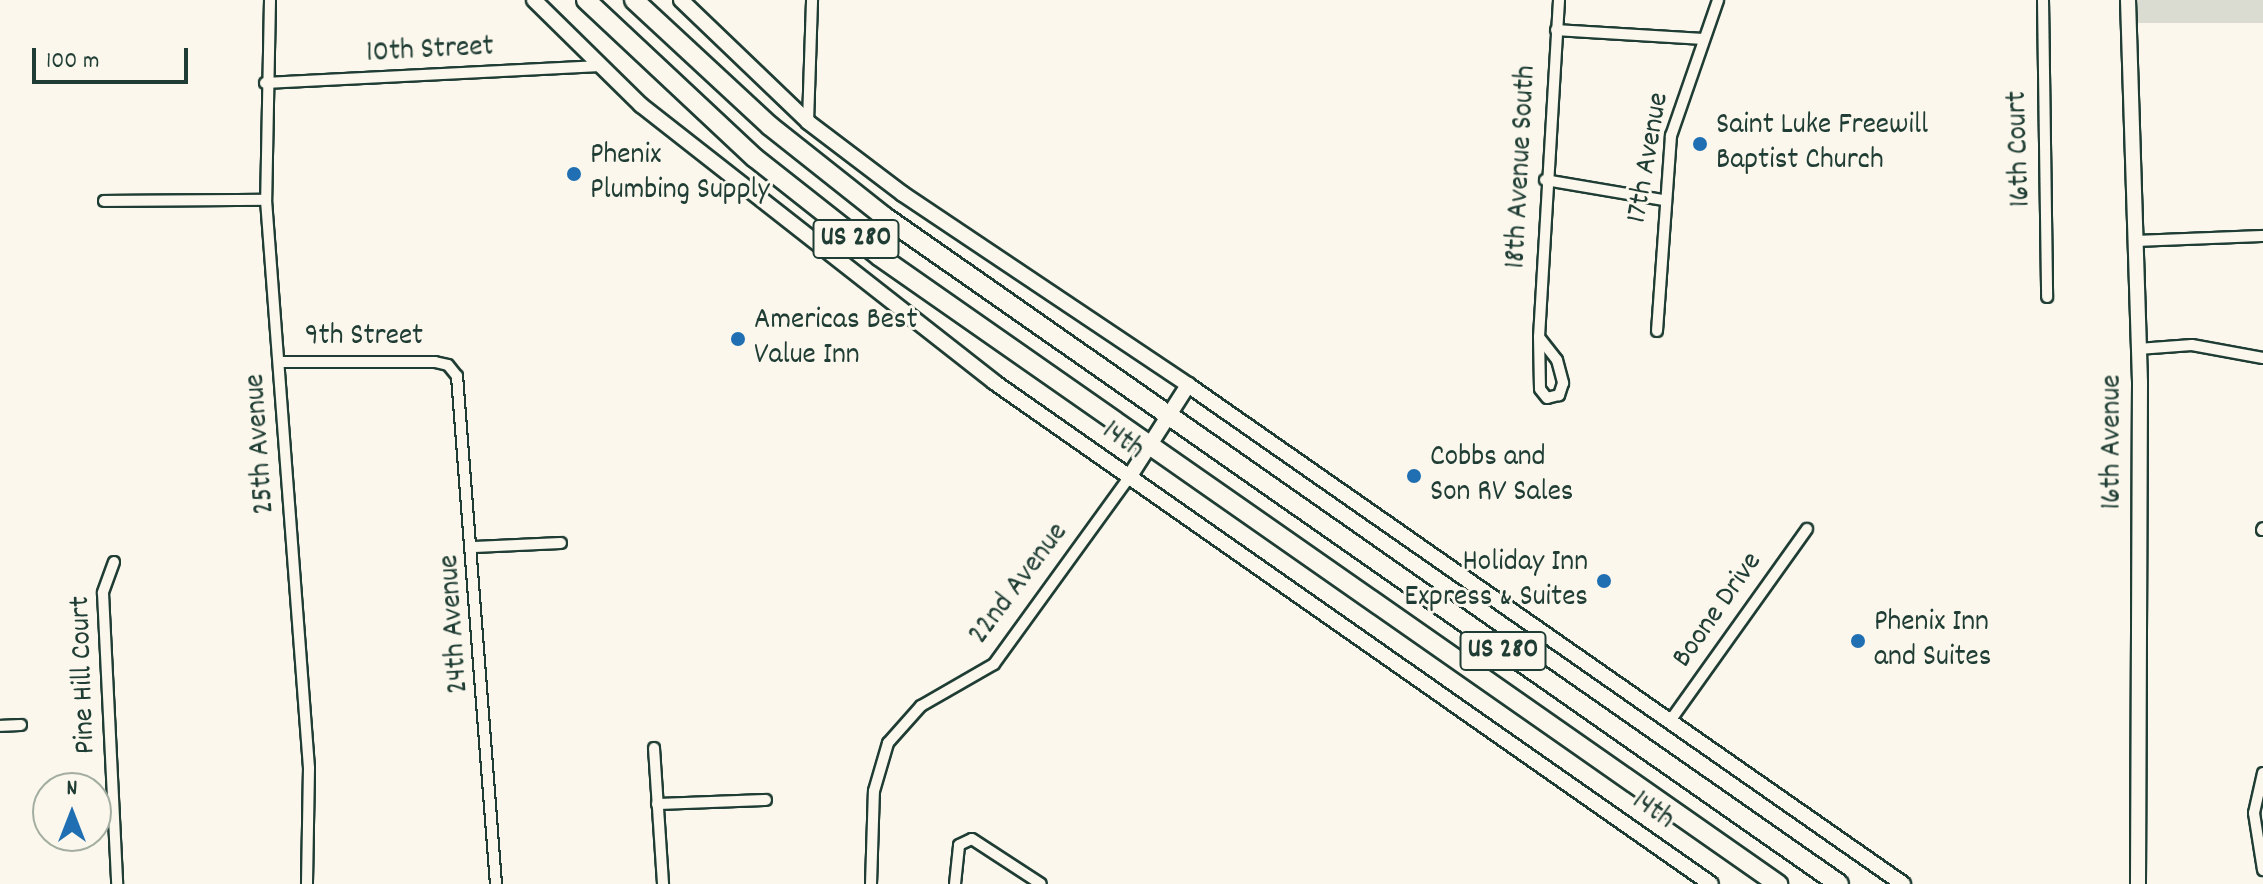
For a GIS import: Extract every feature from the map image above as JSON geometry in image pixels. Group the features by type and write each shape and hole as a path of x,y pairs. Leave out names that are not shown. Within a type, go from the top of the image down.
{"highway":[{"name":"US 280","path":"586,0 700,110 820,213 1778,884"},
{"name":"US 280","path":"634,0 826,173 1169,417 1839,884"}],"street":[{"name":"25th Avenue","path":"270,0 265,83 266,200 309,768 307,884"},
{"name":"14th","path":"534,0 596,66 936,338 1128,479 1711,884"},
{"path":"681,0 808,122 903,194 1188,385 1903,884"},
{"path":"808,122 812,0"},
{"name":"18th Avenue South","path":"1539,337 1557,360 1563,383 1559,395 1547,398 1540,389 1539,337 1545,180 1559,0"},
{"name":"17th Avenue","path":"1657,331 1663,200 1671,136 1718,0"},
{"name":"16th Court","path":"2043,0 2047,297"},
{"name":"16th Avenue","path":"2128,0 2138,349 2138,884"},
{"path":"1556,30 1703,39"},
{"name":"10th Street","path":"265,83 596,66"},
{"path":"1545,180 1663,200"},
{"path":"104,201 266,200"},
{"path":"2134,241 2263,236"},
{"path":"2138,349 2192,345 2263,358"},
{"name":"9th Street","path":"279,362 448,365"},
{"name":"24th Avenue","path":"448,365 457,376 474,547 496,884"},
{"name":"22nd Avenue","path":"871,884 874,791 888,743 921,706 986,672 1002,656 1151,446 1188,385"},
{"name":"Boone Drive","path":"1670,721 1807,529"},
{"path":"474,547 561,543"},
{"name":"Pine Hill Court","path":"114,562 103,593 117,884"},
{"path":"0,726 21,725"},
{"path":"654,748 663,884"},
{"path":"2263,773 2254,813 2263,870"},
{"path":"657,804 766,800"},
{"path":"955,884 959,845 972,839 1041,884"}],"shaded area":[{"path":"2133,0 2263,0 2263,23 2133,23"}],"place":[{"name":"Saint Luke Freewill Baptist Church","path":"1700,144"},
{"name":"Phenix Plumbing Supply","path":"574,174"},
{"name":"Americas Best Value Inn","path":"738,339"},
{"name":"Cobbs and Son RV Sales","path":"1414,476"},
{"name":"Holiday Inn Express & Suites","path":"1604,581"},
{"name":"Phenix Inn and Suites","path":"1858,641"}]}
